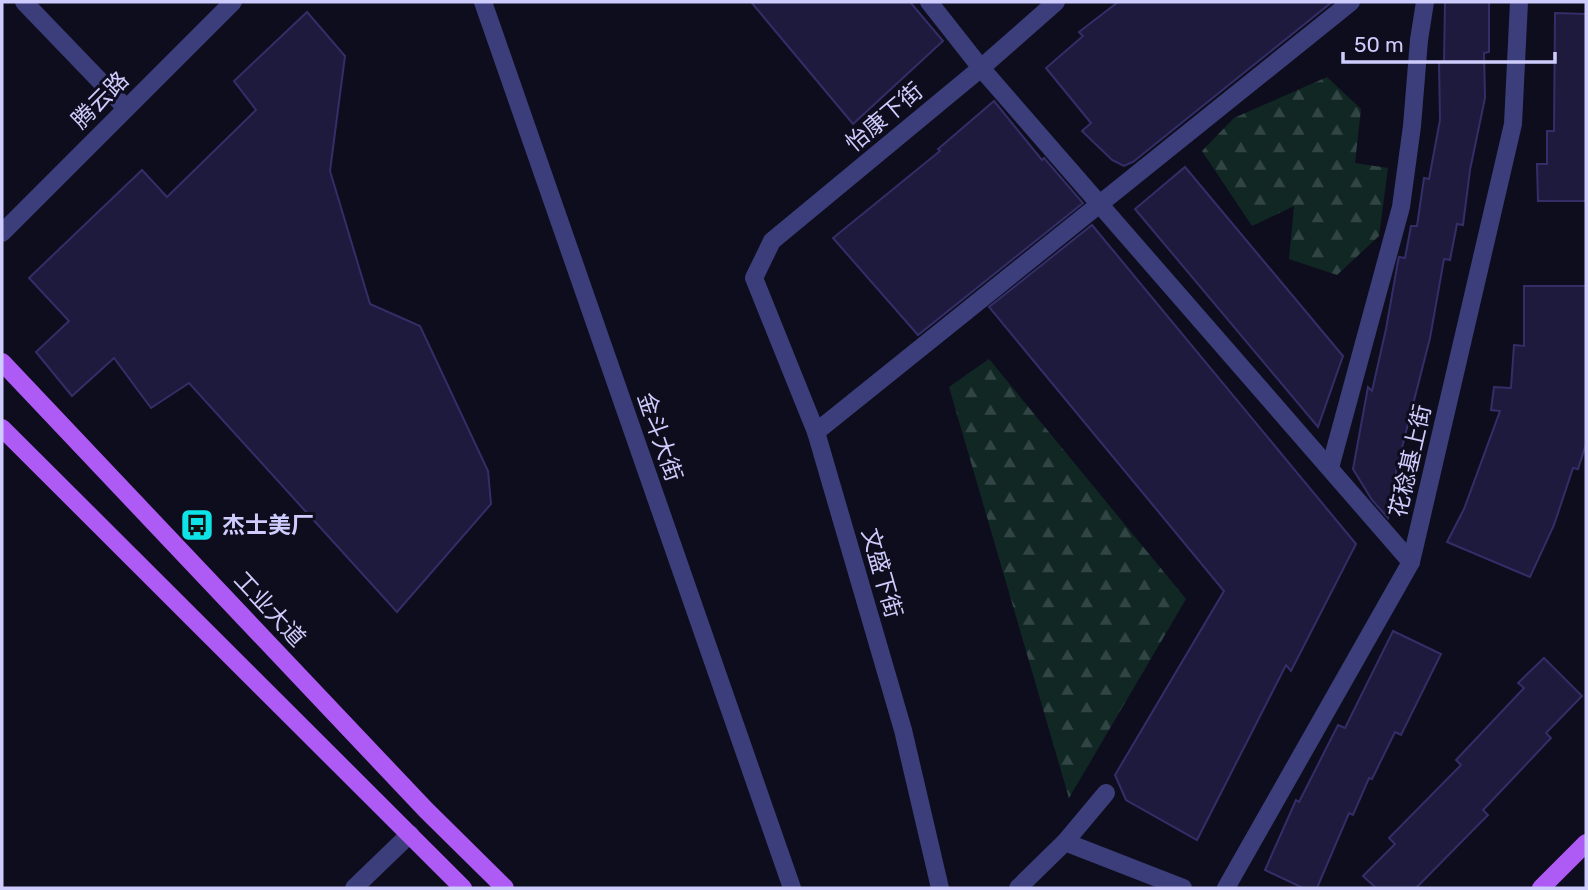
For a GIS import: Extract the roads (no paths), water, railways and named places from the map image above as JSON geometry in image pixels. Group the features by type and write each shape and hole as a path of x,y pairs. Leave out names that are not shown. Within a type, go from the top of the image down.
{"main road":[{"name":"工业大道","path":"2,362 426,810 505,888"},
{"path":"2,428 463,888"},
{"path":"1541,888 1586,843"}],"street":[{"path":"24,2 126,108"},
{"name":"腾云路","path":"2,233 233,2"},
{"name":"金斗大街","path":"483,2 792,888"},
{"path":"929,2 981,68 1411,562"},
{"name":"怡康下街","path":"754,278 772,241 981,68 1056,2"},
{"path":"816,432 1352,2"},
{"path":"1330,468 1401,207 1425,2"},
{"name":"花稔基上街","path":"1226,888 1411,562 1513,124 1519,2"},
{"name":"文盛下街","path":"754,278 816,432 903,730 940,888"},
{"path":"1018,888 1065,842 1105,793"},
{"path":"354,888 410,834"},
{"path":"1065,842 1183,888"}],"place":[{"name":"杰士美厂","path":"197,525"}]}
